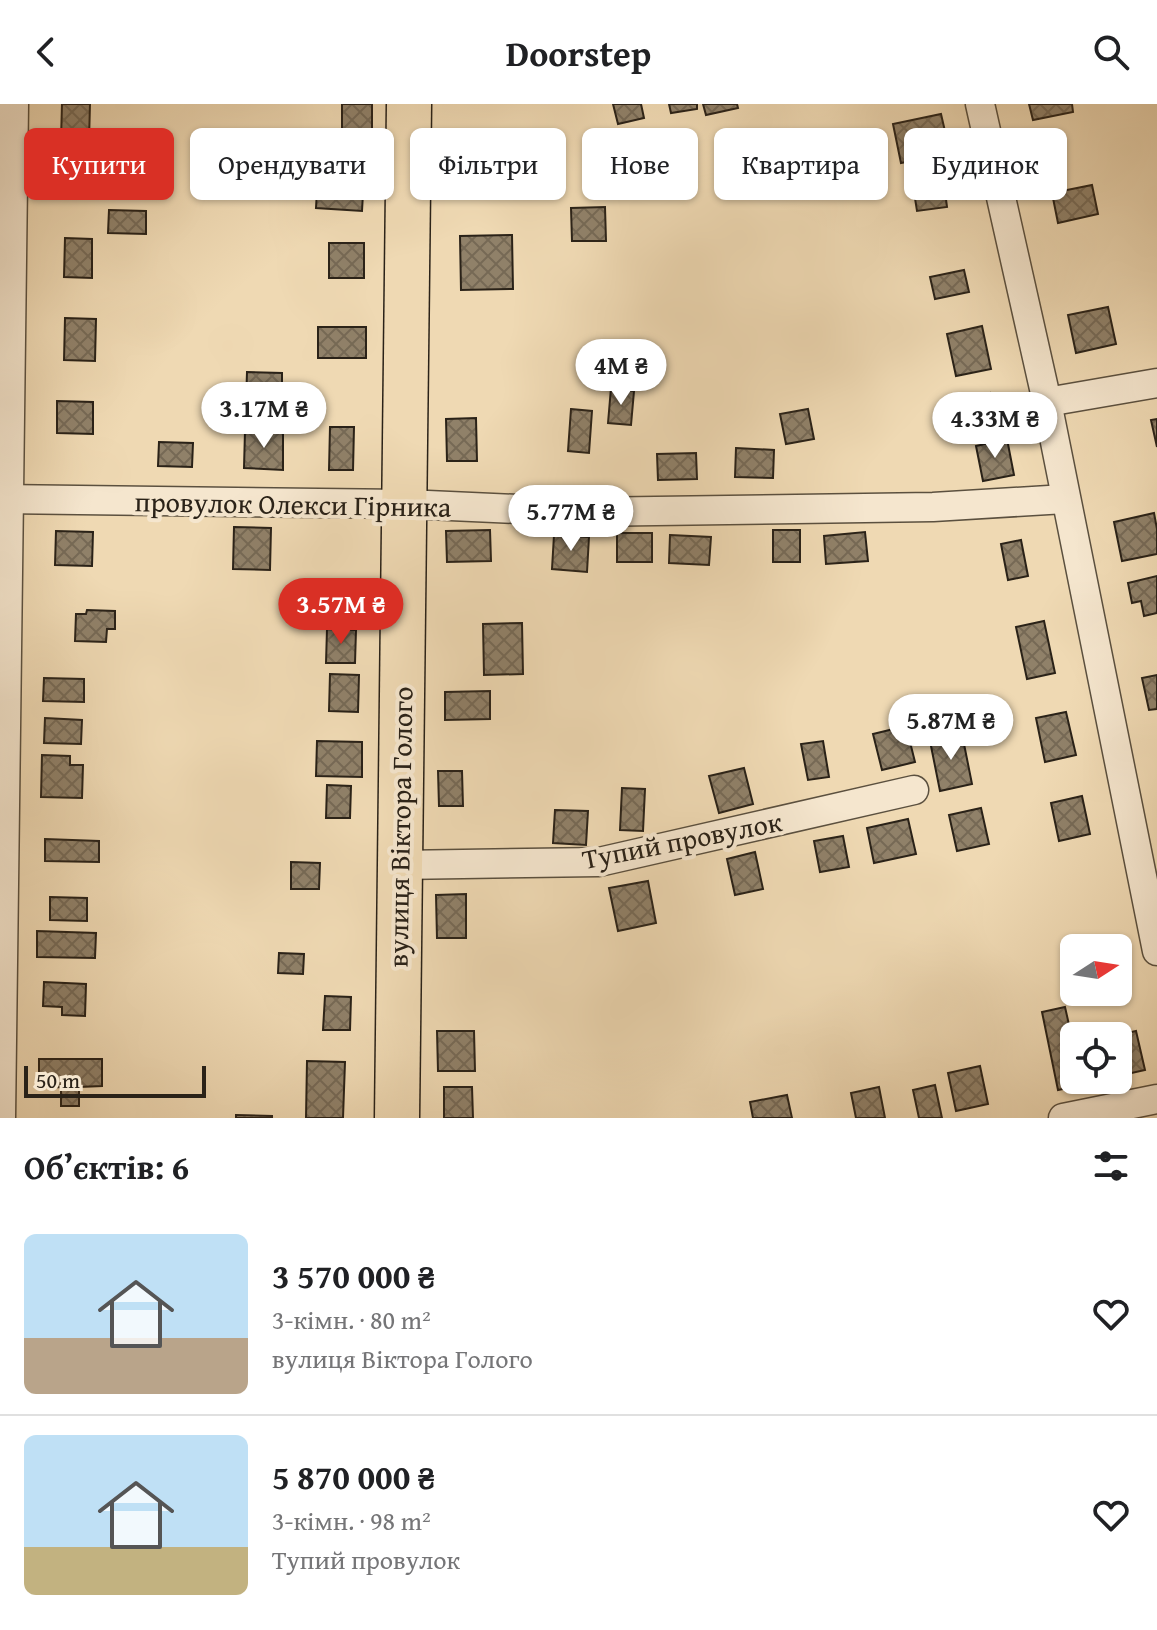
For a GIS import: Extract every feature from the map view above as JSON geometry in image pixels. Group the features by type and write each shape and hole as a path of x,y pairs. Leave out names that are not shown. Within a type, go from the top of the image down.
{"main road":[{"name":"вулиця Віктора Голого","path":"397,1118 409,104"}],"street":[{"path":"1,1118 4,499 14,104"},
{"path":"980,104 1047,402 1157,951"},
{"path":"1047,402 1157,383"},
{"name":"провулок Олекси Гірника","path":"4,499 406,504 584,512 933,507 1065,499"},
{"name":"Тупий провулок","path":"399,865 599,862 914,790"},
{"path":"1063,1118 1157,1099"}],"building":[{"path":"62,104 90,104 89,128 61,128"},
{"path":"342,104 372,104 372,128 342,128"},
{"path":"613,104 641,104 644,118 618,124"},
{"path":"669,104 697,104 697,109 671,113"},
{"path":"703,104 737,104 738,108 706,115"},
{"path":"1029,104 1072,104 1073,112 1033,120"},
{"path":"941,114 944,128 904,128 904,162 901,163 893,124"},
{"path":"1092,185 1098,214 1058,223 1053,200 1067,200 1067,190"},
{"path":"316,200 363,200 362,211 316,208"},
{"path":"915,200 946,200 947,207 917,211"},
{"path":"605,207 606,241 572,241 571,208"},
{"path":"109,210 146,211 146,234 108,233"},
{"path":"512,235 513,289 461,290 460,236"},
{"path":"65,238 92,239 92,278 64,277"},
{"path":"329,243 364,243 364,278 329,278"},
{"path":"964,270 969,292 935,299 930,277"},
{"path":"1108,307 1116,344 1076,353 1068,315"},
{"path":"65,318 96,319 95,361 64,360"},
{"path":"982,326 991,369 956,376 947,334"},
{"path":"318,327 366,327 366,358 318,358"},
{"path":"247,372 282,373 282,405 246,404"},
{"path":"611,388 634,391 631,425 608,423"},
{"path":"990,393 996,423 963,429 957,400"},
{"path":"57,401 93,402 93,434 57,433"},
{"path":"571,409 592,411 589,453 568,451"},
{"path":"808,409 814,439 786,444 780,414"},
{"path":"476,418 477,461 447,461 446,419"},
{"path":"1157,419 1157,447 1151,420"},
{"path":"330,427 354,427 353,470 329,470"},
{"path":"245,431 283,432 283,470 244,468"},
{"path":"1007,439 1014,475 983,481 976,446"},
{"path":"159,442 193,443 192,467 158,466"},
{"path":"736,448 774,450 773,478 735,477"},
{"path":"696,453 697,479 658,480 657,454"},
{"path":"1154,513 1157,554 1122,561 1114,522"},
{"path":"234,527 271,528 270,570 233,569"},
{"path":"490,530 491,561 447,562 446,531"},
{"path":"773,530 800,530 800,562 773,562"},
{"path":"56,531 93,532 92,566 55,565"},
{"path":"865,532 868,561 826,564 824,536"},
{"path":"617,533 652,533 652,562 617,562"},
{"path":"554,535 589,537 587,572 552,569"},
{"path":"670,535 711,537 709,565 669,563"},
{"path":"1021,540 1028,576 1008,580 1001,544"},
{"path":"1157,576 1157,613 1144,616 1141,601 1132,603 1128,583"},
{"path":"325,581 359,582 358,618 324,618"},
{"path":"87,610 115,611 115,629 107,629 106,642 75,641 76,614 86,614"},
{"path":"1044,621 1055,673 1027,679 1016,627"},
{"path":"522,623 523,674 484,675 483,624"},
{"path":"327,629 356,630 355,663 326,663"},
{"path":"330,674 359,675 358,712 329,711"},
{"path":"1157,675 1157,709 1149,710 1142,678"},
{"path":"44,678 84,679 84,702 43,701"},
{"path":"490,691 490,719 445,720 445,692"},
{"path":"1066,712 1076,755 1045,762 1036,718"},
{"path":"45,718 82,720 81,744 44,743"},
{"path":"906,726 915,762 882,770 873,734"},
{"path":"962,734 972,784 940,791 930,741"},
{"path":"317,741 362,742 362,777 316,776"},
{"path":"823,741 829,777 808,780 801,744"},
{"path":"42,755 70,756 70,765 83,765 82,798 41,797"},
{"path":"744,768 753,804 719,813 709,776"},
{"path":"438,771 462,771 463,806 439,806"},
{"path":"327,785 351,786 350,818 326,818"},
{"path":"622,788 645,789 643,831 620,830"},
{"path":"1082,796 1090,834 1059,841 1051,803"},
{"path":"981,808 989,844 957,851 949,815"},
{"path":"555,810 588,811 586,845 553,843"},
{"path":"908,819 916,854 874,863 867,828"},
{"path":"843,836 849,867 820,872 814,841"},
{"path":"45,839 99,841 99,862 45,861"},
{"path":"755,852 763,889 735,895 727,859"},
{"path":"291,862 320,863 319,889 291,889"},
{"path":"648,881 656,923 618,931 609,888"},
{"path":"466,894 466,938 437,938 436,895"},
{"path":"50,897 87,898 87,921 50,920"},
{"path":"37,931 96,933 95,958 37,957"},
{"path":"279,953 304,954 303,974 278,973"},
{"path":"44,982 86,984 85,1016 62,1015 62,1007 43,1006"},
{"path":"325,996 351,997 350,1030 323,1030"},
{"path":"1065,1007 1068,1022 1060,1022 1060,1090 1058,1090 1042,1012"},
{"path":"437,1031 474,1031 475,1071 438,1071"},
{"path":"1136,1031 1145,1070 1132,1073 1132,1032"},
{"path":"39,1059 102,1059 102,1086 79,1087 79,1106 61,1106 61,1087 39,1088"},
{"path":"307,1061 345,1062 343,1118 306,1118"},
{"path":"980,1066 988,1104 956,1111 948,1073"},
{"path":"935,1085 942,1118 919,1118 913,1090"},
{"path":"444,1087 472,1087 473,1118 444,1118"},
{"path":"879,1087 885,1118 856,1118 851,1093"},
{"path":"787,1095 792,1118 753,1118 750,1102"},
{"path":"236,1115 272,1116 272,1118 236,1118"}]}
